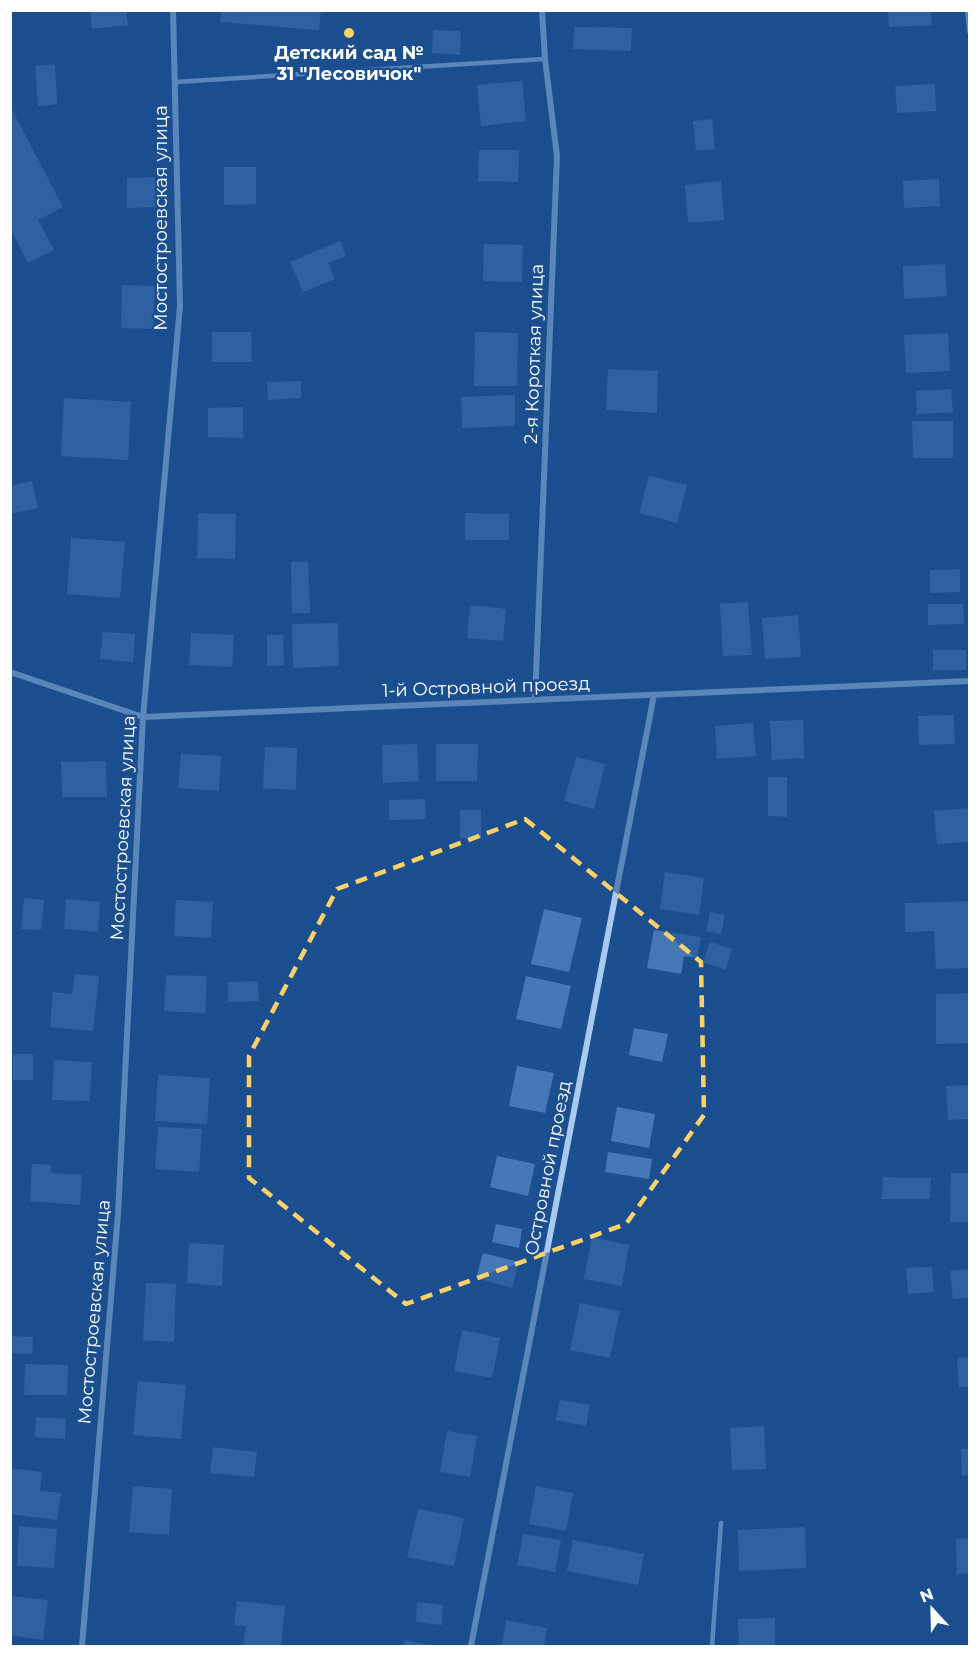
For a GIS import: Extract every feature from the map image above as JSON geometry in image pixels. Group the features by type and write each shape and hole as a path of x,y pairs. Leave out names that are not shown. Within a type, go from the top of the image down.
{"street":[{"name":"Мостостроевская улица","path":"82,1647 118,1214 143,717 180,306 173,10"},
{"name":"2-я Короткая улица","path":"535,700 557,156 544,60 542,10"},
{"path":"968,10 969,31"},
{"name":"1-й Островной проезд","path":"10,672 143,717 969,681"},
{"name":"Островной проезд","path":"471,1647 654,695"}],"lane":[{"path":"175,81 544,60"},
{"path":"712,1647 721,1523"}],"highlighted area":[{"path":"525,819 701,962 704,1115 626,1224 406,1304 249,1178 249,1056 337,889"}],"building":[{"path":"90,10 126,10 128,25 92,29"},
{"path":"221,10 321,10 319,30 220,22"},
{"path":"888,10 931,10 932,25 889,27"},
{"path":"574,27 632,28 631,51 573,49"},
{"path":"433,30 461,31 460,55 432,53"},
{"path":"55,64 57,104 38,106 35,66"},
{"path":"522,81 526,121 481,126 477,85"},
{"path":"935,84 936,111 897,113 895,86"},
{"path":"10,106 63,207 38,220 54,250 28,263 10,228"},
{"path":"712,119 715,149 696,151 693,121"},
{"path":"479,150 519,150 518,182 478,181"},
{"path":"224,167 256,167 256,204 224,205"},
{"path":"155,177 156,207 127,208 127,178"},
{"path":"939,179 940,206 904,208 903,181"},
{"path":"721,181 724,220 688,223 685,185"},
{"path":"340,241 346,256 328,263 335,279 303,292 290,262"},
{"path":"484,244 523,245 522,282 483,281"},
{"path":"945,264 947,296 904,299 903,266"},
{"path":"122,285 155,286 153,329 121,328"},
{"path":"212,332 251,332 252,362 212,362"},
{"path":"475,332 518,333 517,386 474,386"},
{"path":"948,333 950,371 906,373 904,335"},
{"path":"608,369 658,371 657,413 606,410"},
{"path":"301,381 301,398 268,400 267,382"},
{"path":"951,389 953,412 917,414 916,391"},
{"path":"515,395 515,426 462,428 461,397"},
{"path":"64,398 131,402 128,460 61,456"},
{"path":"243,407 243,438 208,437 208,408"},
{"path":"912,421 953,421 953,458 913,458"},
{"path":"649,476 687,485 677,523 639,513"},
{"path":"32,481 38,508 10,514 10,486"},
{"path":"198,513 236,514 235,559 197,558"},
{"path":"465,513 509,514 509,540 465,540"},
{"path":"71,538 125,542 120,598 67,594"},
{"path":"291,562 308,562 310,613 292,613"},
{"path":"960,569 960,592 930,593 930,570"},
{"path":"748,602 752,655 723,656 720,604"},
{"path":"928,604 963,604 964,624 928,625"},
{"path":"470,605 506,609 503,641 467,638"},
{"path":"798,615 801,657 765,659 762,618"},
{"path":"338,623 339,666 293,668 292,624"},
{"path":"103,632 135,634 133,662 100,659"},
{"path":"191,633 234,635 232,667 189,665"},
{"path":"267,635 283,635 284,665 267,666"},
{"path":"933,650 966,650 966,670 933,670"},
{"path":"954,715 955,744 919,745 918,716"},
{"path":"803,720 804,758 772,760 770,721"},
{"path":"753,723 756,756 717,759 715,726"},
{"path":"417,744 419,781 383,783 382,745"},
{"path":"436,744 478,744 477,781 436,781"},
{"path":"265,747 297,748 296,790 263,788"},
{"path":"181,754 221,756 219,791 178,788"},
{"path":"576,757 605,764 594,809 564,801"},
{"path":"106,761 107,797 62,797 61,762"},
{"path":"768,777 787,777 787,817 768,816"},
{"path":"425,799 426,819 389,820 389,800"},
{"path":"969,808 970,842 937,844 934,811"},
{"path":"460,810 481,810 481,838 460,838"},
{"path":"665,872 704,878 699,915 660,909"},
{"path":"24,898 44,900 41,930 21,929"},
{"path":"66,899 100,902 98,932 64,929"},
{"path":"176,900 213,902 211,938 174,936"},
{"path":"970,901 970,968 936,969 934,931 905,932 905,903"},
{"path":"544,909 582,918 569,972 531,964"},
{"path":"710,912 725,915 721,934 706,931"},
{"path":"654,930 701,937 697,958 684,956 681,974 647,968"},
{"path":"710,942 732,949 726,970 703,962"},
{"path":"75,974 99,976 93,1031 50,1027 53,992 72,994"},
{"path":"166,975 207,976 205,1013 164,1011"},
{"path":"526,976 571,986 561,1029 516,1019"},
{"path":"258,981 259,1001 228,1002 228,982"},
{"path":"970,993 970,1043 936,1044 936,994"},
{"path":"634,1028 668,1034 662,1062 629,1055"},
{"path":"13,1054 33,1054 33,1080 13,1080"},
{"path":"54,1060 92,1062 90,1101 52,1100"},
{"path":"517,1066 554,1073 545,1113 509,1106"},
{"path":"158,1075 210,1078 207,1124 155,1121"},
{"path":"970,1085 970,1119 948,1120 946,1086"},
{"path":"617,1107 655,1114 649,1148 611,1141"},
{"path":"158,1127 202,1129 199,1172 155,1169"},
{"path":"608,1152 652,1159 649,1179 605,1172"},
{"path":"497,1156 535,1164 528,1196 490,1187"},
{"path":"32,1164 51,1165 51,1173 82,1175 80,1205 30,1201"},
{"path":"951,1173 970,1173 970,1222 950,1222"},
{"path":"883,1177 931,1178 930,1199 882,1199"},
{"path":"496,1224 522,1229 519,1248 492,1242"},
{"path":"592,1237 629,1245 622,1286 584,1279"},
{"path":"189,1243 224,1245 222,1286 187,1283"},
{"path":"483,1253 519,1262 512,1288 476,1278"},
{"path":"932,1267 934,1292 908,1294 906,1268"},
{"path":"970,1269 970,1298 953,1299 950,1271"},
{"path":"146,1283 176,1284 174,1342 143,1340"},
{"path":"580,1303 620,1311 610,1358 570,1350"},
{"path":"462,1330 500,1338 492,1378 454,1371"},
{"path":"10,1336 33,1337 32,1354 10,1353"},
{"path":"970,1357 970,1387 959,1387 957,1358"},
{"path":"25,1364 68,1365 67,1395 24,1395"},
{"path":"138,1381 186,1385 181,1439 133,1435"},
{"path":"560,1400 590,1405 586,1426 556,1420"},
{"path":"36,1417 66,1419 65,1439 35,1437"},
{"path":"764,1426 766,1469 732,1470 730,1428"},
{"path":"447,1431 477,1436 470,1477 440,1472"},
{"path":"213,1447 257,1452 254,1477 210,1473"},
{"path":"961,1449 970,1449 970,1475 962,1476"},
{"path":"10,1468 42,1472 40,1491 61,1493 57,1520 10,1514"},
{"path":"133,1486 172,1489 169,1535 129,1532"},
{"path":"536,1486 573,1493 566,1531 529,1524"},
{"path":"418,1509 464,1518 454,1566 407,1557"},
{"path":"19,1526 57,1529 54,1568 17,1566"},
{"path":"805,1527 806,1568 739,1571 738,1530"},
{"path":"523,1534 561,1540 555,1572 517,1565"},
{"path":"970,1538 970,1573 957,1574 956,1539"},
{"path":"573,1540 644,1554 638,1585 567,1571"},
{"path":"10,1596 48,1600 43,1640 10,1635"},
{"path":"237,1601 285,1606 281,1646 243,1646 246,1626 234,1625"},
{"path":"417,1602 443,1605 442,1625 416,1622"},
{"path":"775,1618 775,1646 739,1646 738,1619"},
{"path":"506,1620 547,1628 544,1646 502,1646"},
{"path":"405,1640 433,1646 404,1646"}],"place":[{"name":"Детский сад № 31 \"Лесовичок\"","path":"349,33"}]}
